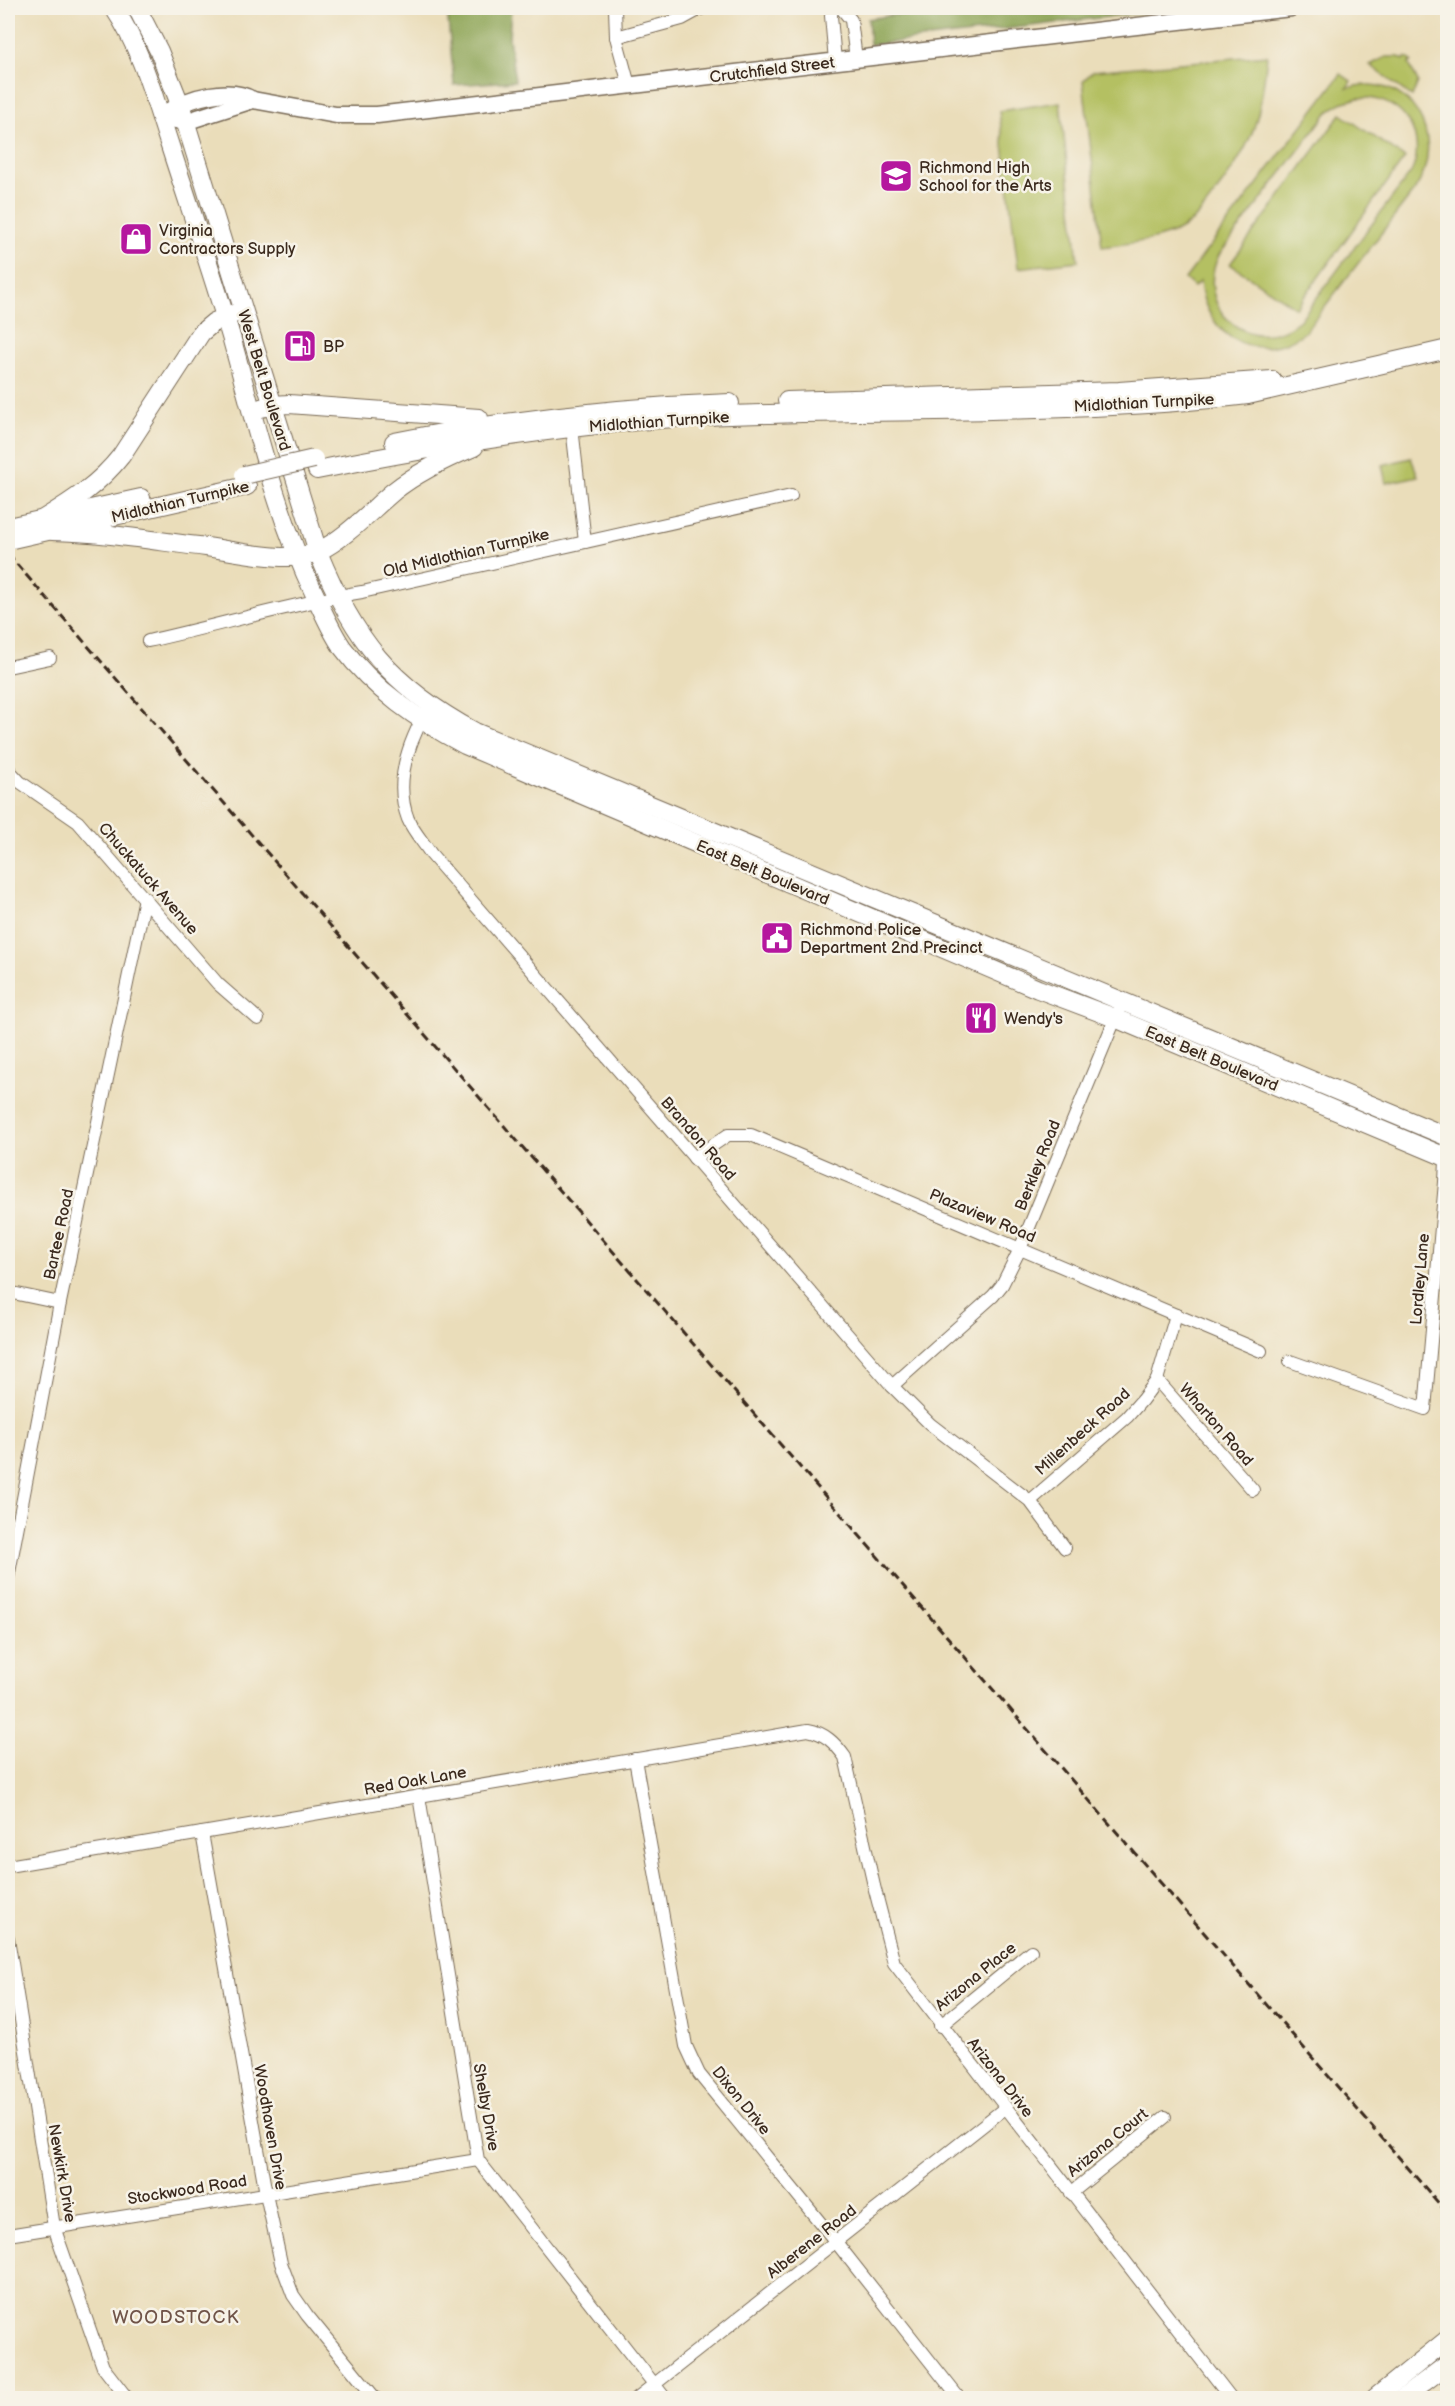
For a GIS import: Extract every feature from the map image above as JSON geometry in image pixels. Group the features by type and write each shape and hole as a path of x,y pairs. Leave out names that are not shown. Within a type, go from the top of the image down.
{"main road":[{"name":"West Belt Boulevard","path":"114,8 139,53 161,117 225,317 270,474"},
{"name":"West Belt Boulevard","path":"138,8 159,51 182,113 291,467"},
{"path":"47,525 105,475 121,456 201,333 214,322 225,317 241,302"},
{"name":"Midlothian Turnpike","path":"315,465 499,436 572,427 709,416 1066,406 1248,395 1448,349"},
{"name":"Midlothian Turnpike","path":"8,540 20,529 47,525 315,465 455,430 513,421 667,405 1119,391 1319,377"},
{"path":"252,411 273,405 513,421"},
{"path":"47,525 82,532 297,557 318,552 343,536 397,489 426,469 499,436"},
{"name":"East Belt Boulevard","path":"291,467 318,552 334,590 358,633 405,685 425,713"},
{"name":"East Belt Boulevard","path":"270,474 297,557 331,629 355,663 391,698 425,713 465,745 1038,989 1119,1010 1447,1136"},
{"path":"334,590 333,556 343,536"},
{"name":"East Belt Boulevard","path":"1119,1010 1447,1158"},
{"path":"1375,2398 1448,2339"},
{"path":"1403,2398 1448,2364"}],"street":[{"path":"615,8 616,37 629,85"},
{"path":"616,37 682,19 702,8"},
{"path":"832,8 835,61"},
{"path":"841,8 851,20 856,59"},
{"name":"Crutchfield Street","path":"161,117 253,100 358,117 1291,8"},
{"path":"572,427 585,542"},
{"name":"Old Midlothian Turnpike","path":"148,641 317,600 334,590 585,542 791,496"},
{"path":"8,667 50,658"},
{"name":"Brandon Road","path":"425,713 403,765 403,804 408,821 431,854 892,1386 930,1424 1030,1501 1065,1548"},
{"name":"Chuckatuck Avenue","path":"8,769 20,782 78,822 218,984 258,1019"},
{"name":"Bartee Road","path":"8,1578 60,1303 145,898"},
{"name":"Berkley Road","path":"892,1386 993,1296 1002,1285 1020,1249 1119,1010"},
{"name":"Lordley Lane","path":"1290,1361 1425,1409 1447,1158 1448,1117"},
{"name":"Plazaview Road","path":"694,1158 728,1135 751,1135 1262,1351"},
{"path":"8,1292 60,1303"},
{"name":"Millenbeck Road","path":"1030,1501 1127,1417 1157,1380 1176,1316"},
{"name":"Wharton Road","path":"1157,1380 1253,1490"},
{"name":"Red Oak Lane","path":"8,1866 808,1730 827,1737"},
{"name":"Arizona Drive","path":"827,1737 845,1757 894,1963 940,2026 1231,2398"},
{"name":"Dixon Drive","path":"635,1759 686,2046 692,2061 699,2074 837,2242 959,2398"},
{"name":"Shelby Drive","path":"419,1796 478,2160 665,2398"},
{"name":"Woodhaven Drive","path":"202,1833 266,2194 281,2263 293,2295 375,2398"},
{"name":"Newkirk Drive","path":"8,1938 54,2227 103,2367 127,2398"},
{"name":"Arizona Place","path":"940,2026 1031,1951"},
{"name":"Alberene Road","path":"637,2398 1005,2108"},
{"name":"Arizona Court","path":"1071,2193 1165,2117"},
{"name":"Stockwood Road","path":"8,2235 478,2160"}],"green space":[{"path":"447,8 511,8 509,38 515,81 454,85"},
{"path":"942,8 1184,8 870,45 868,19"},
{"path":"1267,55 1259,112 1254,128 1230,173 1200,213 1191,222 1170,234 1141,242 1102,247 1083,81 1093,71"},
{"path":"1386,57 1399,57 1404,60 1406,57 1412,61 1409,64 1418,82 1412,97 1370,65"},
{"path":"1341,74 1351,81 1347,88 1369,85 1389,89 1405,99 1418,113 1425,130 1428,150 1424,171 1414,191 1305,332 1287,342 1269,347 1252,346 1237,341 1223,331 1212,318 1204,301 1200,281 1194,287 1185,279","holes":["1358,98 1373,99 1397,109 1413,130 1416,157 1412,171 1300,320 1282,331 1264,334 1247,332 1232,323 1220,310 1214,294 1213,275 1219,255 1327,113 1341,103"]},
{"path":"1060,102 1078,261 1018,268 999,111"},
{"path":"1341,114 1405,158 1296,308 1230,264"},
{"path":"1411,458 1418,476 1386,483 1382,465"}],"railway":[{"path":"8,554 1448,2214"}],"place":[{"name":"Richmond High School for the Arts","path":"896,176"},
{"name":"Virginia Contractors Supply","path":"136,239"},
{"name":"BP","path":"300,346"},
{"name":"Richmond Police Department 2nd Precinct","path":"777,938"},
{"name":"Wendy's","path":"981,1018"}],"district":[{"name":"WOODSTOCK","path":"176,2317"}]}
